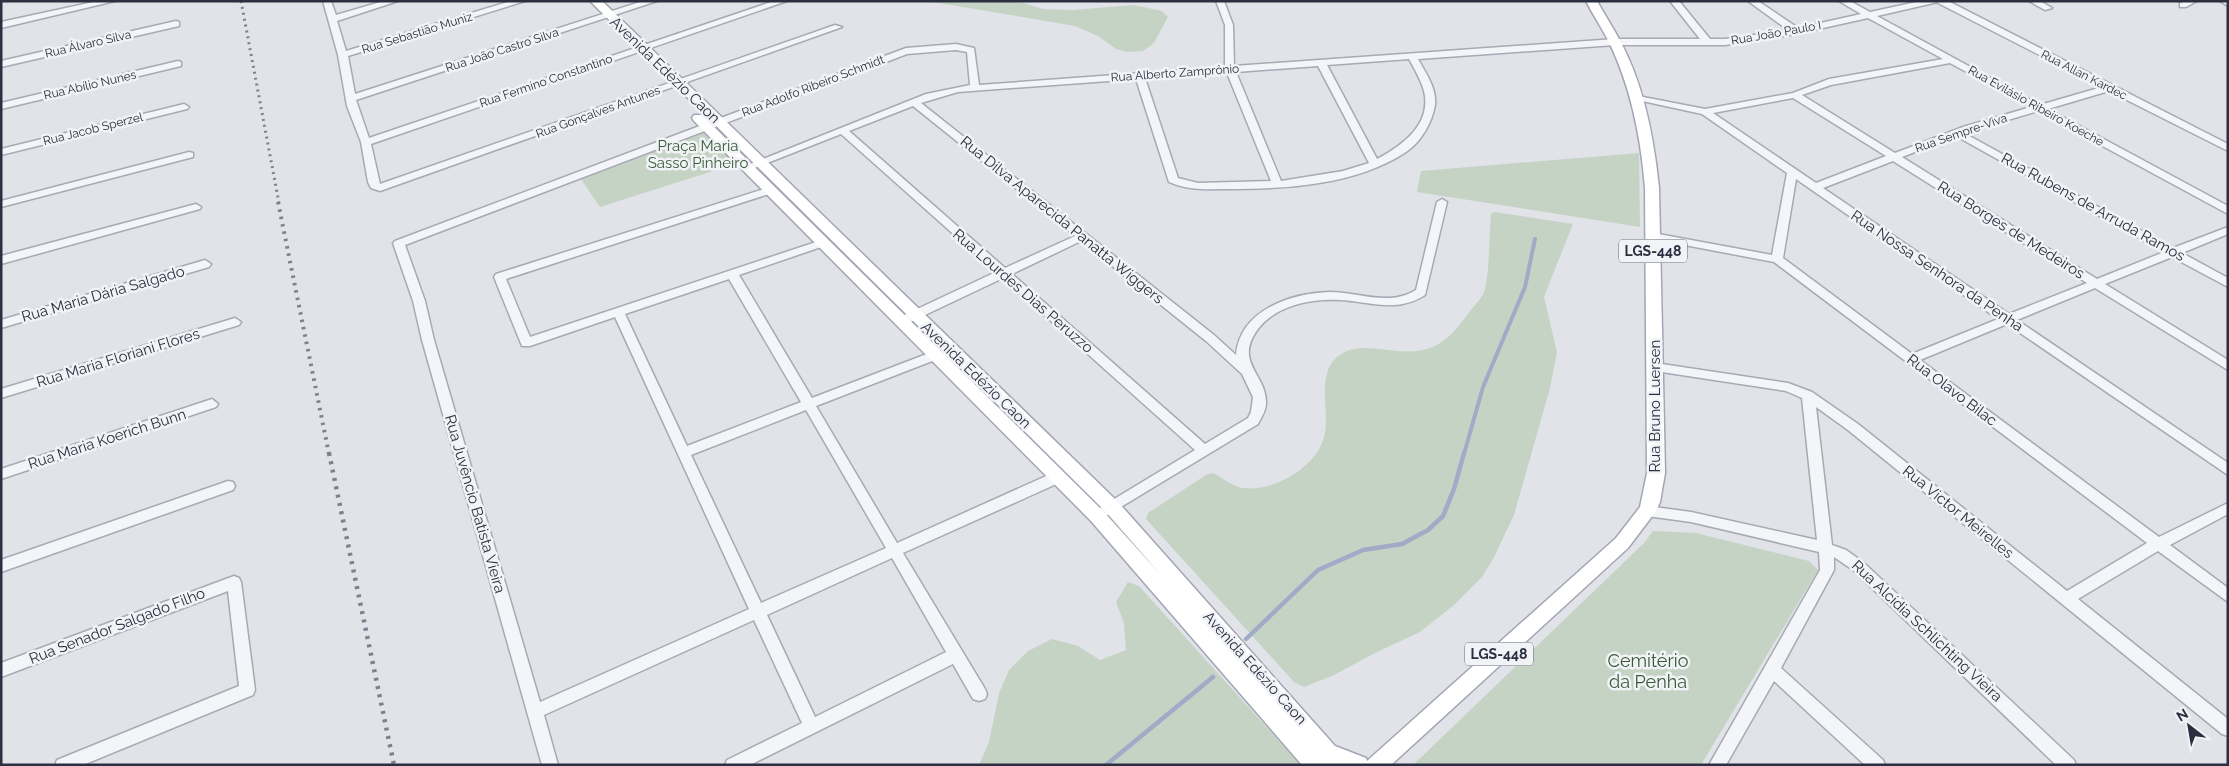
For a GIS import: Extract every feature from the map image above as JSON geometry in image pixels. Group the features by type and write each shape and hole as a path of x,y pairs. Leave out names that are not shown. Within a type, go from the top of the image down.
{"main road":[{"name":"Avenida Edézio Caon","path":"582,1 604,17 638,50 1104,512 1329,761"},
{"name":"Avenida Edézio Caon","path":"595,1 604,17"},
{"name":"Rua Bruno Luersen","path":"1370,764 1622,543 1647,511 1651,502 1656,474 1653,236 1649,155 1636,97 1615,42 1591,1"},
{"name":"Avenida Edézio Caon","path":"754,165 771,190 823,243 909,318 936,355 1058,477 1104,512"},
{"path":"1329,761 1370,764"}],"street":[{"path":"1,25 111,1"},
{"path":"327,1 343,56 354,111 366,142"},
{"path":"333,19 394,1"},
{"name":"Rua Sebastião Muniz","path":"343,56 521,1"},
{"name":"Rua João Castro Silva","path":"351,98 653,1"},
{"name":"Rua Fermino Constantino","path":"366,142 783,1"},
{"path":"1220,1 1229,25 1228,57 1231,69 1278,185"},
{"path":"1674,1 1708,43"},
{"path":"1752,1 1796,31"},
{"name":"Rua Evilásio Ribeiro Koeche","path":"1843,1 2228,211"},
{"name":"Rua João Paulo I","path":"1615,42 1708,43 1744,40 1870,16 1934,1"},
{"name":"Rua Allan Kardec","path":"1941,1 2228,148"},
{"path":"2034,1 2048,8"},
{"path":"2182,4 2193,1"},
{"path":"2224,1 2228,3"},
{"name":"Rua Álvaro Silva","path":"1,64 176,24"},
{"name":"Rua Gonçalves Antunes","path":"366,142 373,182 375,186 385,187 838,27"},
{"name":"Rua Alberto Zamprônio","path":"754,165 914,102 948,91 1321,62 1615,42"},
{"name":"Rua Adolfo Ribeiro Schmidt","path":"399,243 898,54 915,50 962,47 971,50 975,88"},
{"path":"1140,76 1173,180 1186,184 1210,186 1278,185 1338,176 1375,164 1394,154 1410,142 1426,119 1430,107 1430,92 1412,56"},
{"path":"1705,112 1795,95 1829,82 1950,60"},
{"path":"1321,62 1375,164"},
{"name":"Rua Abílio Nunes","path":"1,106 178,64"},
{"name":"Rua Sempre-Viva","path":"1815,187 1957,132 2109,88"},
{"name":"Rua Borges de Medeiros","path":"1795,95 2228,366"},
{"name":"Rua Nossa Senhora da Penha","path":"1636,97 1705,112 2228,470"},
{"name":"Rua Dilva Aparecida Panatta Wiggers","path":"914,102 1210,338 1248,373"},
{"name":"Rua Jacob Sperzel","path":"1,152 184,107"},
{"name":"Rua Lourdes Dias Peruzzo","path":"842,130 1205,451"},
{"name":"Rua Rubens de Arruda Ramos","path":"1957,132 2228,283"},
{"path":"1,204 190,155"},
{"path":"1777,259 1792,171"},
{"path":"771,190 500,277 526,343 823,243"},
{"path":"1104,512 1253,421 1261,406 1260,397 1243,361 1244,346 1248,334 1268,314 1295,301 1338,296 1395,303 1414,298 1421,292 1442,202"},
{"path":"1,260 196,207"},
{"path":"1910,359 2228,230"},
{"path":"909,318 1083,236"},
{"name":"Rua Olavo Bilac","path":"1653,236 1777,259 2228,596"},
{"name":"Rua Juvêncio Batista Vieira","path":"399,243 419,301 428,340 550,765"},
{"name":"Rua Maria Dária Salgado","path":"1,324 205,264"},
{"path":"732,274 979,694"},
{"path":"618,312 811,726"},
{"name":"Rua Maria Floriani Flores","path":"1,394 235,322"},
{"name":"Rua Dilva Aparecida Panatta Wiggers","path":"1210,338 1230,345 1244,346"},
{"path":"683,453 936,355"},
{"name":"Rua Victor Meirelles","path":"1655,367 1788,387 1808,395 1853,427 2228,729"},
{"path":"1716,765 1823,580 1828,561 1808,395"},
{"name":"Rua Maria Koerich Bunn","path":"1,474 212,404"},
{"path":"534,712 1058,477"},
{"path":"1,566 228,486"},
{"path":"2066,599 2158,544 2228,508"},
{"name":"Rua Alcídia Schlichting Vieira","path":"1647,511 1691,517 1825,548 1841,554 1858,566 2068,765"},
{"name":"Rua Senador Salgado Filho","path":"1,670 234,582 246,690 63,765"},
{"path":"733,765 956,655"},
{"path":"1772,670 1877,765"}],"green space":[{"path":"927,1 1017,1 1043,9 1073,10 1134,5 1162,11 1168,17 1154,43 1143,51 1127,52 1116,49 1098,36 1075,26"},
{"name":"Praça Maria Sasso Pinheiro","path":"705,130 738,163 600,207 581,179 651,153 653,150"},
{"path":"1639,153 1640,227 1417,192 1421,171"},
{"path":"764,174 898,306 895,307 762,176"},
{"path":"1495,212 1573,224 1544,297 1557,352 1550,388 1514,515 1493,559 1482,577 1454,605 1420,632 1334,675 1304,687 1294,682 1146,519 1148,513 1206,475 1213,473 1239,487 1255,488 1280,482 1303,468 1312,459 1324,437 1326,428 1325,385 1330,365 1337,357 1344,352 1359,348 1412,351 1432,347 1449,337 1479,301 1483,295 1487,280 1491,213"},
{"path":"924,331 1090,498 1088,499 921,333"},
{"name":"Cemitério da Penha","path":"1653,531 1696,533 1809,561 1818,570 1701,765 1413,765 1644,543"},
{"path":"1128,582 1139,586 1301,765 979,765 989,742 999,693 1009,670 1028,651 1052,639 1078,646 1100,660 1126,650 1124,623 1116,602"}],"waterway":[{"path":"1464,454 1483,387 1525,287 1535,239"},
{"path":"1246,639 1318,570 1363,550 1402,544 1428,530 1443,516 1454,489 1464,453"},
{"path":"1106,765 1213,677"}],"railway":[{"path":"241,1 279,203"},
{"path":"278,202 329,454"},
{"path":"329,453 394,765"}]}
